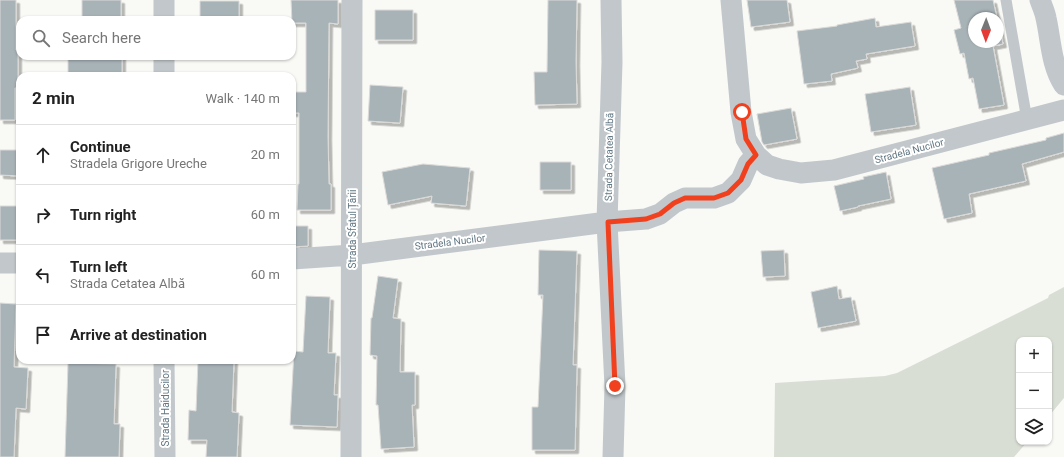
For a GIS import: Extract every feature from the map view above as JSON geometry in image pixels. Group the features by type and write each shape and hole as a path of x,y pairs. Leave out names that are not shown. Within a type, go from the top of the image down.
{"street":[{"path":"164,0 164,16"},
{"name":"Strada Sfatul Țării","path":"351,457 352,0"},
{"name":"Strada Cetatea Albă","path":"610,0 612,62 608,222 615,386 613,457"},
{"path":"731,0 746,139 756,155"},
{"path":"1040,0 1046,16 1055,63 1064,85"},
{"path":"164,60 164,72"},
{"name":"Stradela Nucilor","path":"296,259 352,255 608,222 646,219 660,214 674,203 685,198 714,198 728,193 741,180 748,164 756,155 767,165 779,169 801,173 834,170 1064,110"},
{"path":"0,263 16,264"},
{"name":"Strada Haiducilor","path":"164,364 165,457"}],"lane":[{"path":"1006,0 1027,120"}],"shaded area":[{"path":"1064,287 1064,398 1052,412 1052,337 1016,337 1016,445 1024,445 1014,457 774,457 775,383 885,376 897,373 1048,298 1049,295"}],"building":[{"path":"0,0 16,0 16,60 18,60 18,72 16,72 15,88 15,120 0,120"},
{"path":"82,0 121,0 121,16 82,16"},
{"path":"291,0 338,0 338,24 329,23 328,137 331,210 297,210 299,184 299,113 296,113 296,92 306,92 306,23 296,23 296,16 292,16"},
{"path":"548,0 577,0 577,104 535,105 534,72 547,72"},
{"path":"747,0 787,0 790,22 751,27"},
{"path":"954,0 993,0 996,12 968,12 968,48 993,48 1004,105 979,109 973,78 969,79 964,53 960,54 954,30 961,28"},
{"path":"200,1 239,1 239,16 200,16"},
{"path":"375,10 413,10 413,40 375,40"},
{"path":"875,18 876,27 911,22 915,46 866,54 867,59 856,61 858,68 831,74 832,81 804,84 797,31 837,26"},
{"path":"68,60 122,60 122,72 68,72"},
{"path":"370,85 403,87 400,123 368,121"},
{"path":"910,87 916,125 871,132 865,94"},
{"path":"791,108 797,139 764,145 762,142 757,114"},
{"path":"1064,133 1064,152 1022,164 1026,181 969,194 972,213 944,219 932,168 1046,140 1046,138"},
{"path":"0,150 16,150 16,176 0,175"},
{"path":"540,162 571,162 571,190 540,190"},
{"path":"423,164 470,168 466,206 431,203 432,196 388,205 382,172"},
{"path":"886,172 891,199 840,211 834,186"},
{"path":"0,206 16,206 16,240 0,240"},
{"path":"296,226 308,226 308,246 296,247"},
{"path":"539,250 577,251 573,365 577,365 575,450 532,450 532,407 538,407 543,295 538,295"},
{"path":"784,250 785,276 763,277 761,251"},
{"path":"378,276 398,279 393,318 401,319 400,372 415,372 415,405 412,405 414,447 381,449 378,405 376,405 377,356 370,355 371,318"},
{"path":"837,286 839,299 851,297 856,321 818,328 811,292"},
{"path":"306,296 330,297 328,353 336,353 334,395 338,395 337,427 290,425 293,364 296,364 296,351 303,352"},
{"path":"0,303 16,304 14,367 28,368 26,409 16,408 14,457 0,457"},
{"path":"68,364 116,364 114,424 120,424 119,457 65,457"},
{"path":"198,364 234,364 232,412 239,413 237,457 206,457 207,440 188,440 189,410 196,411"}],"route":[{"path":"615,386 608,222 646,219 660,214 674,203 685,198 714,198 728,193 741,180 748,164 756,155 746,139 742,112"}]}
